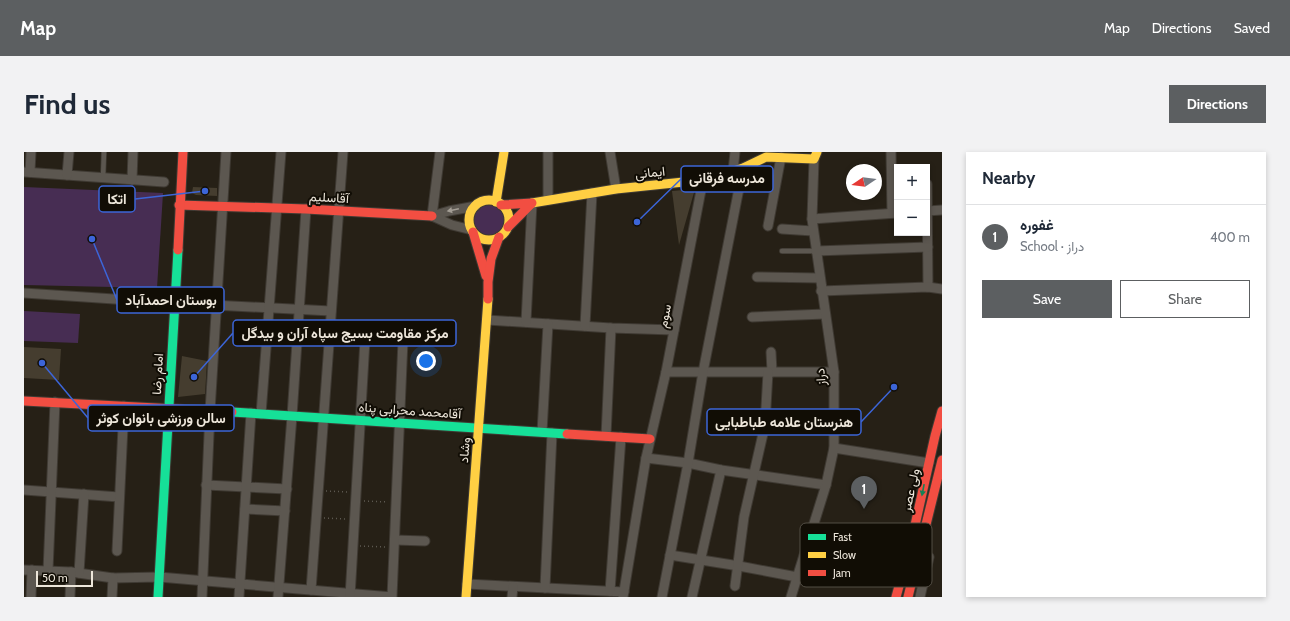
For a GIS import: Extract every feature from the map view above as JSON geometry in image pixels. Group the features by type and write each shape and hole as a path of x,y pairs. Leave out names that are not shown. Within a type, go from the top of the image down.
{"street":[{"path":"31,152 27,172 164,182"},
{"path":"67,175 69,152"},
{"path":"132,180 133,152"},
{"name":"امام رضا","path":"158,597 182,152"},
{"path":"202,597 206,485 226,152"},
{"path":"261,414 281,152"},
{"path":"311,590 343,152"},
{"path":"440,152 432,216 452,225 472,231 482,239 489,240 503,234 532,203"},
{"path":"498,203 504,152"},
{"path":"548,152 548,200"},
{"path":"610,152 616,189"},
{"path":"733,171 735,152"},
{"path":"891,152 894,200"},
{"name":"ایمانی","path":"498,203 532,203 616,189 704,180 743,168 766,154 780,157 816,155"},
{"name":"دراز","path":"814,523 826,485 834,448 834,372 821,291 812,219 816,155"},
{"path":"768,226 780,157"},
{"path":"662,597 688,463 703,372 743,168"},
{"name":"سوم","path":"623,595 646,458 666,372 704,180"},
{"path":"585,326 592,193"},
{"path":"488,282 469,220 470,213 476,206 484,201 498,203 508,215 508,227"},
{"path":"526,322 532,203"},
{"name":"آقاسلیم","path":"179,205 338,210 432,216 476,206"},
{"path":"930,210 942,208"},
{"path":"279,592 306,209"},
{"path":"812,219 894,213"},
{"path":"782,229 813,231"},
{"path":"928,236 928,287"},
{"path":"488,282 491,259 499,237"},
{"path":"816,251 928,247"},
{"path":"757,277 820,278"},
{"name":"وشاد","path":"466,597 487,320 488,282"},
{"path":"821,291 928,287 942,289"},
{"path":"24,293 216,306 331,311"},
{"path":"752,317 825,314"},
{"path":"487,320 611,328 674,330"},
{"path":"542,432 548,324"},
{"path":"606,436 611,328"},
{"path":"31,597 28,570 75,573 113,578 159,578 240,584 279,592 311,590 350,595 392,597 403,340 329,338"},
{"path":"350,595 365,340"},
{"path":"735,586 739,566 744,517 765,425 771,352"},
{"path":"666,372 834,372"},
{"name":"آقامحمد محرابی پناه","path":"24,401 168,408 650,439"},
{"path":"48,571 55,402"},
{"path":"116,551 124,406"},
{"name":"ولی عصر","path":"915,523 942,411"},
{"path":"239,597 251,414"},
{"path":"546,588 552,433"},
{"path":"610,591 621,437"},
{"path":"834,448 929,463"},
{"path":"646,458 688,463 721,470 826,485"},
{"path":"926,523 942,460"},
{"path":"692,597 721,470"},
{"path":"206,485 287,489"},
{"path":"24,490 119,497"},
{"path":"70,597 75,573 84,494"},
{"path":"245,509 285,511"},
{"path":"394,544 425,540"},
{"path":"670,555 798,577"},
{"name":"دراز","path":"791,597 800,570"},
{"path":"112,597 113,578"},
{"path":"467,584 546,588 579,593 610,591 623,595"},
{"path":"512,597 513,587"},
{"name":"ولی عصر","path":"896,597 899,587"},
{"path":"908,597 910,587"},
{"path":"920,597 922,587"}],"lane":[{"path":"103,178 104,152"},
{"path":"782,250 816,251"}],"path":[{"path":"318,490 396,502"},
{"path":"316,517 355,519"},
{"path":"353,546 394,544"}],"shaded area":[{"path":"24,187 163,193 157,288 24,285"},
{"path":"486,203 492,203 501,208 505,214 505,226 501,232 492,237 486,237 477,232 472,223 472,217 477,208"},
{"path":"24,311 80,314 78,343 24,341"}],"building":[{"path":"193,187 217,188 217,196 196,195 192,193"},
{"path":"695,189 679,245 672,191"},
{"path":"24,347 61,349 59,380 24,378"},
{"path":"182,356 207,361 205,394 178,397"}],"traffic: fast":[{"path":"158,597 178,250"},
{"path":"232,412 567,434"}],"traffic: slow":[{"path":"496,202 504,152"},
{"path":"532,203 616,189 703,180 743,168 766,157 814,159 817,152"},
{"path":"489,200 497,202 503,206 507,212 509,220 507,228 503,234 497,238 489,240 481,238 475,234 471,228 469,220 471,212 475,206 481,202 489,200"},
{"path":"466,597 488,299"}],"traffic: jam":[{"path":"178,250 183,152"},
{"path":"501,205 532,203 508,227"},
{"path":"179,205 306,209 432,216"},
{"path":"473,232 486,276"},
{"path":"488,299 488,282 491,259 499,237"},
{"path":"24,401 232,412"},
{"path":"915,523 942,411"},
{"path":"567,434 650,439"},
{"path":"926,523 942,460"},
{"path":"896,597 899,587"},
{"path":"908,597 910,587"}],"place":[{"name":"اتکا","path":"205,191"},
{"name":"مدرسه فرقانی","path":"637,222"},
{"name":"بوستان احمدآباد","path":"92,239"},
{"name":"سالن ورزشی بانوان کوثر","path":"42,363"},
{"name":"مرکز مقاومت بسیج سپاه آران و بیدگل","path":"194,377"},
{"name":"هنرستان علامه طباطبایی","path":"894,387"},
{"name":"غفوره","path":"864,509"}]}
